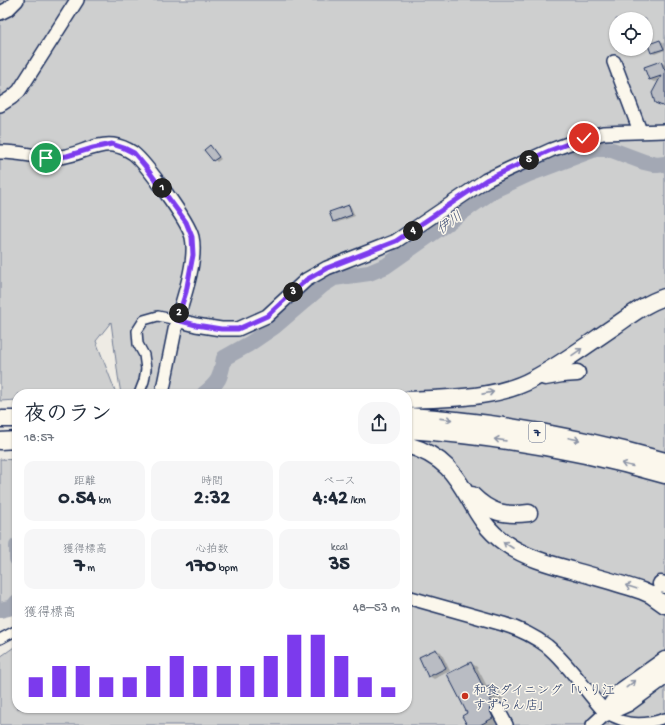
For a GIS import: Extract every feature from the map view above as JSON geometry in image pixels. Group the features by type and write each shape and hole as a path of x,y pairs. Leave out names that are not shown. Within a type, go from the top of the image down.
{"highway":[{"path":"532,380 563,362 643,306 665,297"},
{"path":"412,400 482,394 514,387 532,380 557,374 577,373"},
{"name":"7","path":"412,416 474,422 535,431 604,445 665,461"},
{"path":"0,419 12,419"},
{"name":"7","path":"412,430 531,444 622,463 665,475"},
{"path":"0,441 12,440"},
{"path":"412,447 426,452 441,461 452,472 462,485 485,524 512,548 550,564 642,591 651,595 665,605"},
{"path":"462,485 480,503 493,511 507,514 529,513"},
{"path":"606,713 620,692 663,668"}],"street":[{"path":"0,13 16,0"},
{"path":"0,105 12,98 19,91 77,0"},
{"path":"614,62 640,132"},
{"path":"141,389 146,369 144,355 138,344 137,331 144,320 158,316 221,329 238,329 267,316 306,280 327,268 396,241 486,180 509,169 551,150 603,133 665,131"},
{"path":"0,152 56,158 112,144 124,148 134,153 145,166 183,218 192,237 193,255 186,292 177,320 163,389"},
{"path":"412,598 504,624 532,636 547,646 606,713 617,721 634,725 649,724 665,718"},
{"path":"0,639 12,633"},
{"path":"498,710 506,725"},
{"path":"593,725 606,713"}],"shaded area":[{"path":"0,0 665,0 665,725 0,725 0,657 12,649 12,713 412,713 412,389 120,389 111,322 96,341 114,389 12,389 12,400 0,401"},
{"path":"0,459 12,460 12,610 0,617"}],"building":[{"path":"660,40 664,49 653,52 653,43"},
{"path":"661,61 664,69 665,68 665,107 655,103 652,93 661,76 649,80 644,67"},
{"path":"210,145 219,157 213,161 204,150"},
{"path":"349,205 352,215 333,222 329,212"},
{"path":"436,649 446,668 428,677 419,657"},
{"path":"471,662 484,689 492,685 497,695 489,699 492,705 490,710 493,718 480,725 467,725 462,716 467,713 447,674"}],"waterway":[{"name":"伊川","path":"210,389 218,379 224,358 249,344 274,327 323,285 334,278 369,273 386,266 494,190 529,174 598,148 612,150 644,162 657,165 665,164"},
{"name":"伊川","path":"0,610 12,607"}],"place":[{"name":"和食ダイニング「いり江 すずらん店」","path":"465,696"}],"route":[{"path":"46,158 67,156 112,144 134,153 186,222 192,237 193,255 186,292 177,320 221,329 238,329 267,316 306,280 327,268 396,241 409,234 486,180 551,150 584,138"}]}
